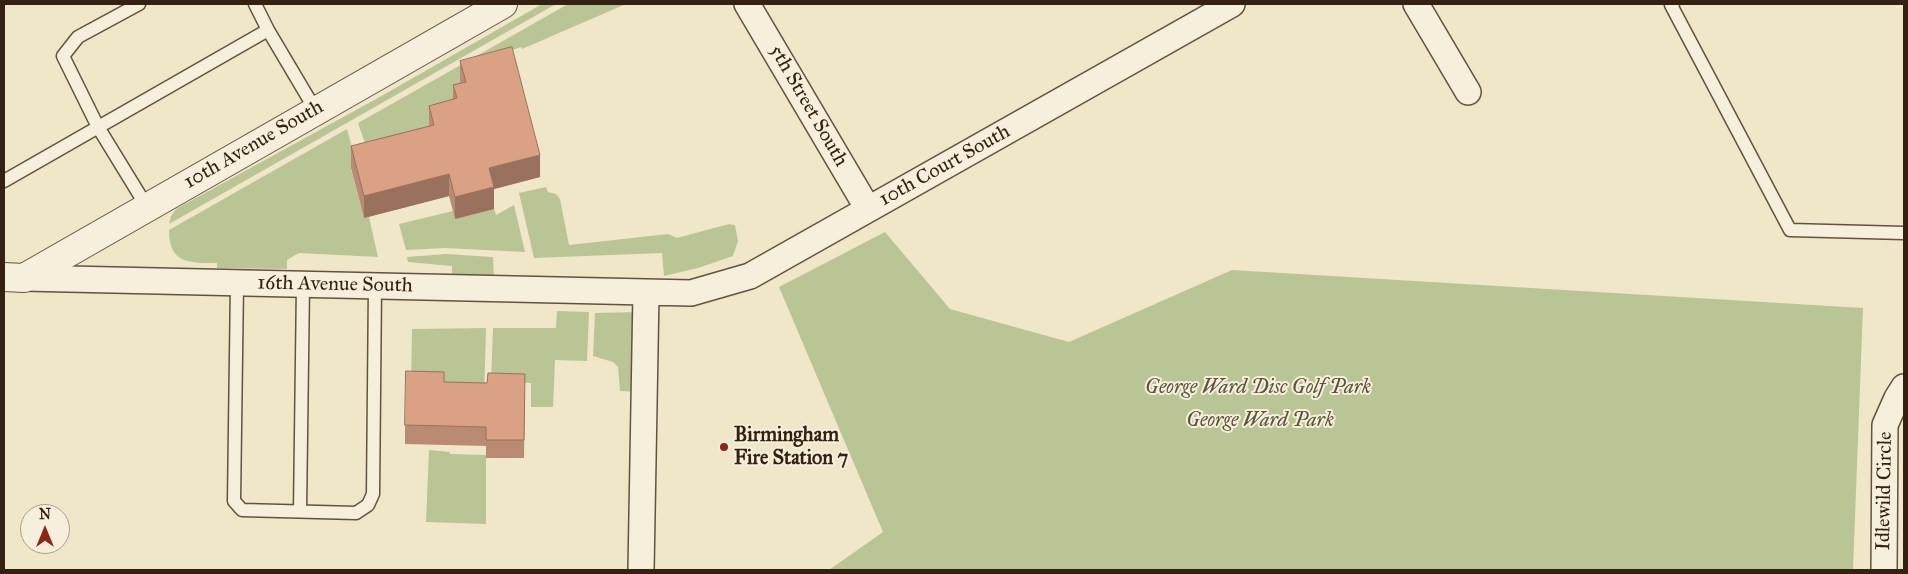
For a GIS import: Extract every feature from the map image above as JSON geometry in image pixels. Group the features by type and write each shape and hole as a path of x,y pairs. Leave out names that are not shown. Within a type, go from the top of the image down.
{"street":[{"name":"10th Avenue South","path":"14,278 147,207 503,4"},
{"name":"5th Street South","path":"747,4 868,209"},
{"name":"10th Court South","path":"646,292 691,293 750,276 1232,4"},
{"path":"1416,4 1468,92"},
{"name":"16th Avenue South","path":"14,278 646,292"},
{"path":"641,570 646,292"},
{"name":"Idlewild Circle","path":"1884,570 1885,425 1904,387"}],"lane":[{"path":"139,4 78,37 63,56 98,127 147,207"},
{"path":"255,4 268,30 316,111"},
{"path":"1673,4 1671,5 1790,230 1904,232"},
{"path":"4,181 268,30"},
{"path":"237,283 234,501 242,510 356,513 368,505 373,494 375,286"},
{"path":"300,511 303,284"}],"green space":[{"path":"542,4 556,4 169,224 171,216 176,209 385,94"},
{"path":"568,4 626,4 522,49 521,47 473,58"},
{"path":"466,62 466,104 457,121 366,146 358,123"},
{"path":"347,129 357,167 351,169 364,218 369,217 378,257 299,253 287,260 287,269 217,268 217,263 198,263 182,259 173,250 169,230"},
{"path":"546,187 548,192 556,194 560,199 569,245 668,234 677,238 729,224 735,225 738,241 733,256 698,268 664,276 662,253 534,258 519,193"},
{"path":"514,205 525,252 445,248 406,250 399,224 453,211 455,219 494,209 496,215"},
{"name":"George Ward Park","path":"885,232 950,309 1069,342 1232,270 1863,308 1853,570 829,570 883,532 779,287"},
{"path":"446,254 493,257 494,279 452,279 452,266 408,262 407,257"},
{"path":"557,311 589,312 587,361 555,360 553,407 531,407 531,383 491,382 493,328 556,328"},
{"path":"636,312 637,392 620,391 618,367 613,362 593,356 595,313"},
{"path":"486,328 484,401 411,389 412,329"},
{"path":"429,450 450,452 450,454 486,455 486,524 426,522"}],"building":[{"path":"512,47 540,155 489,168 494,187 455,197 449,174 364,196 351,146 434,125 429,106 457,98 453,85 466,82 460,61"},
{"path":"406,371 444,372 444,382 487,383 488,373 525,374 524,440 486,440 486,427 405,425"}],"place":[{"name":"Birmingham Fire Station 7","path":"724,447"}],"park label":[{"name":"George Ward Disc Golf Park","path":"1258,388"}]}
